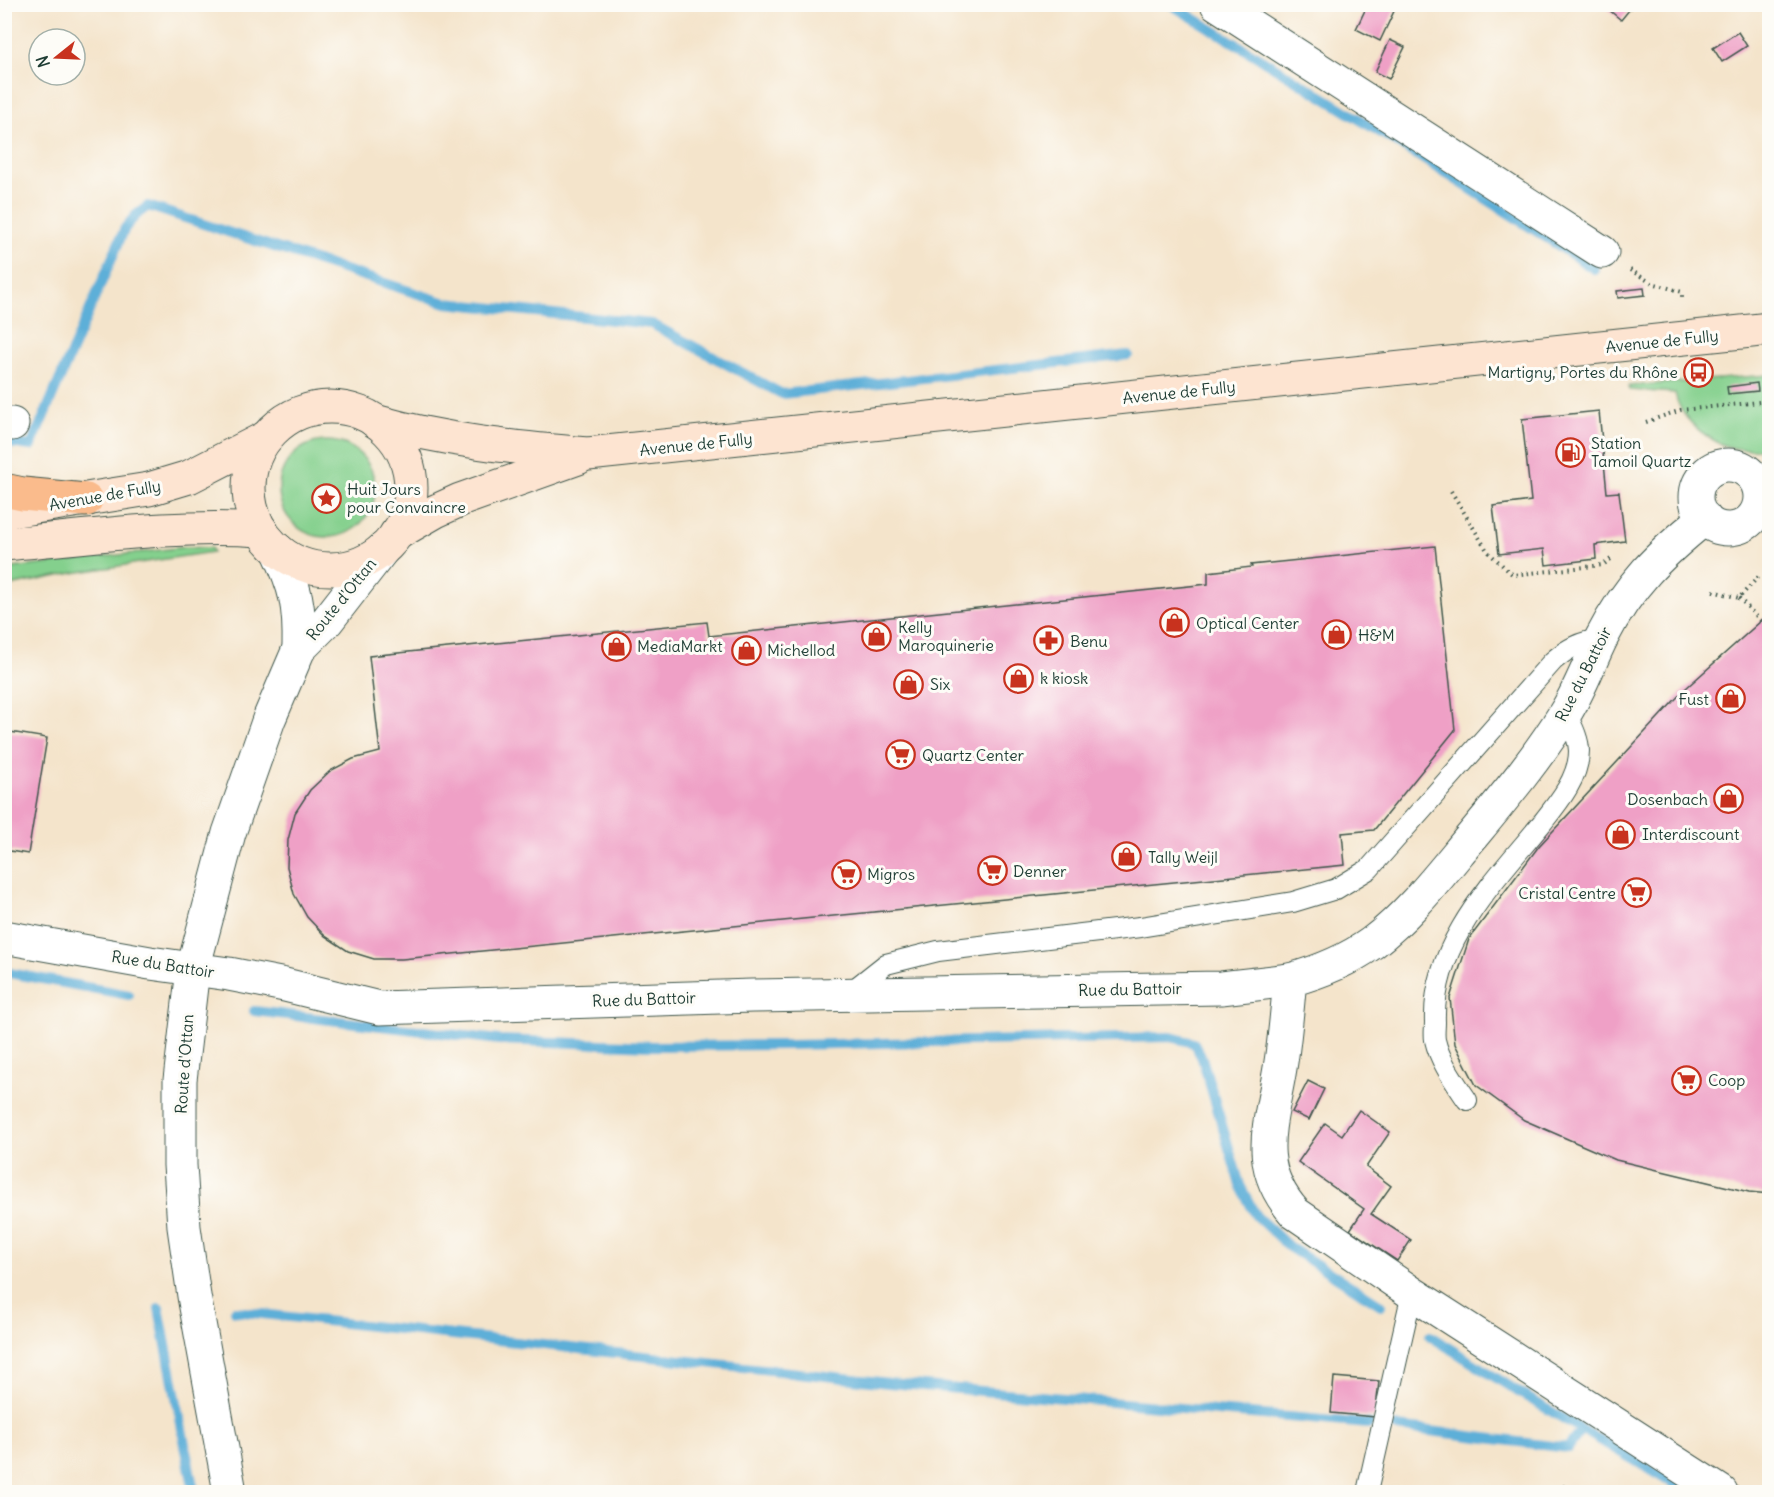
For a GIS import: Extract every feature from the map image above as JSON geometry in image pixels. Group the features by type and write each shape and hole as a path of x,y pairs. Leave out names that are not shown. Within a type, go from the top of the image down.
{"highway":[{"path":"4,490 86,500"}],"main road":[{"name":"Avenue de Fully","path":"375,421 408,431 470,442 588,454 1770,329"},
{"path":"4,544 158,531 226,528 269,540 303,564 332,569 360,563 389,541 407,511 411,486 409,473 397,444 385,429 375,421 350,409 332,407 313,409 288,419 267,437 258,451 249,483 252,507 269,540"},
{"name":"Avenue de Fully","path":"4,512 149,489 189,477 267,437"},
{"name":"Avenue de Fully","path":"389,541 436,511 460,500 588,454"}],"street":[{"path":"1217,4 1602,252"},
{"path":"1721,465 1738,466 1763,482 1759,501 1752,517 1745,524 1736,528 1719,527 1705,518 1699,511 1696,493 1704,475 1712,469 1721,465"},
{"name":"Rue du Battoir","path":"4,937 285,985 379,1008 848,994 1221,988 1290,980 1315,973 1343,960 1372,942 1414,904 1536,759 1581,686 1601,639 1628,592 1667,548 1705,518"},
{"name":"Route d'Ottan","path":"269,540 293,582 299,615 299,649"},
{"name":"Route d'Ottan","path":"230,1492 194,1296 184,1227 180,1165 180,1080 193,969 229,832 269,718 299,649 327,621 389,541"},
{"path":"1290,980 1281,1065 1268,1139 1267,1158 1281,1198 1294,1213 1412,1293 1721,1492"}],"lane":[{"path":"848,994 886,964 938,951 1152,925 1293,902 1336,889 1369,869 1553,661 1568,648 1580,642 1601,639"},
{"path":"1467,1100 1446,1068 1435,1040 1434,1004 1442,968 1457,933 1560,800 1574,775 1579,751 1566,713"},
{"path":"1367,1492 1412,1293"}],"path":[{"path":"1602,252 1652,283 1682,292 1682,297"},
{"path":"1646,422 1681,410 1770,401"},
{"path":"1451,491 1488,552 1513,575 1603,565 1611,558"},
{"path":"1739,598 1761,574"},
{"path":"1713,591 1739,598 1761,621"},
{"path":"1562,1492 1566,1483"}],"green space":[{"path":"1769,375 1769,449 1731,448 1717,442 1701,432 1687,418 1677,402 1675,393 1629,390 1629,386"},
{"path":"318,441 336,441 354,449 367,462 375,480 372,508 354,529 336,537 318,537 300,529 287,516 279,498 279,480 287,462 300,449"},
{"path":"184,547 211,548 213,552 73,573 5,587 5,569"}],"building":[{"path":"1368,4 1385,4 1395,9 1380,41 1356,29"},
{"path":"1602,4 1634,4 1621,20"},
{"path":"1738,32 1747,46 1722,62 1713,48"},
{"path":"1390,40 1405,47 1389,79 1375,72"},
{"path":"1644,288 1645,295 1618,298 1617,291"},
{"path":"1757,383 1758,391 1728,394 1727,387"},
{"path":"1599,411 1607,493 1619,492 1625,541 1595,545 1596,559 1546,565 1544,549 1499,554 1493,506 1531,501 1522,419"},
{"name":"Quartz Center","path":"1435,546 1455,730 1374,830 1342,833 1345,865 402,959 374,959 348,951 325,936 307,917 294,894 287,867 288,840 295,813 310,790 330,771 353,759 380,752 369,656 707,622 709,636 1208,584 1208,572 1252,567 1251,565"},
{"name":"Cristal Centre","path":"1770,613 1770,1194 1749,1192 1616,1160 1524,1120 1476,1085 1455,1044 1450,998 1469,939 1539,846 1685,689"},
{"path":"4,731 47,738 28,854 4,850"},
{"path":"1308,1081 1324,1089 1309,1120 1292,1112"},
{"path":"1359,1110 1390,1132 1366,1167 1391,1186 1371,1214 1411,1240 1397,1261 1350,1230 1364,1209 1298,1162 1325,1123 1342,1135"},
{"path":"1334,1377 1379,1381 1375,1417 1331,1413"}],"waterway":[{"path":"1170,4 1384,134 1594,269"},
{"path":"4,442 31,446 125,228 148,206 446,303 652,324 782,394 1128,355"},
{"path":"4,972 129,995"},
{"path":"254,1011 499,1040 653,1046 1171,1037 1194,1043 1202,1058 1240,1185 1256,1216 1289,1247 1381,1305"},
{"path":"159,1308 194,1492"},
{"path":"235,1311 889,1383 1369,1424"},
{"path":"1430,1336 1520,1393 1688,1492"},
{"path":"1397,1427 1568,1448 1581,1430"}],"place":[{"name":"Martigny, Portes du Rhône","path":"1699,372"},
{"name":"Station Tamoil Quartz","path":"1570,452"},
{"name":"Huit Jours pour Convaincre","path":"326,498"},
{"name":"Optical Center","path":"1175,623"},
{"name":"H&M","path":"1337,635"},
{"name":"Kelly Maroquinerie","path":"877,636"},
{"name":"Benu","path":"1049,641"},
{"name":"MediaMarkt","path":"616,646"},
{"name":"Michellod","path":"746,650"},
{"name":"k kiosk","path":"1019,678"},
{"name":"Six","path":"909,684"},
{"name":"Fust","path":"1730,699"},
{"name":"Quartz Center","path":"901,755"},
{"name":"Dosenbach","path":"1729,799"},
{"name":"Interdiscount","path":"1621,834"},
{"name":"Tally Weijl","path":"1127,857"},
{"name":"Denner","path":"992,871"},
{"name":"Migros","path":"846,874"},
{"name":"Cristal Centre","path":"1637,893"},
{"name":"Coop","path":"1687,1080"}]}
